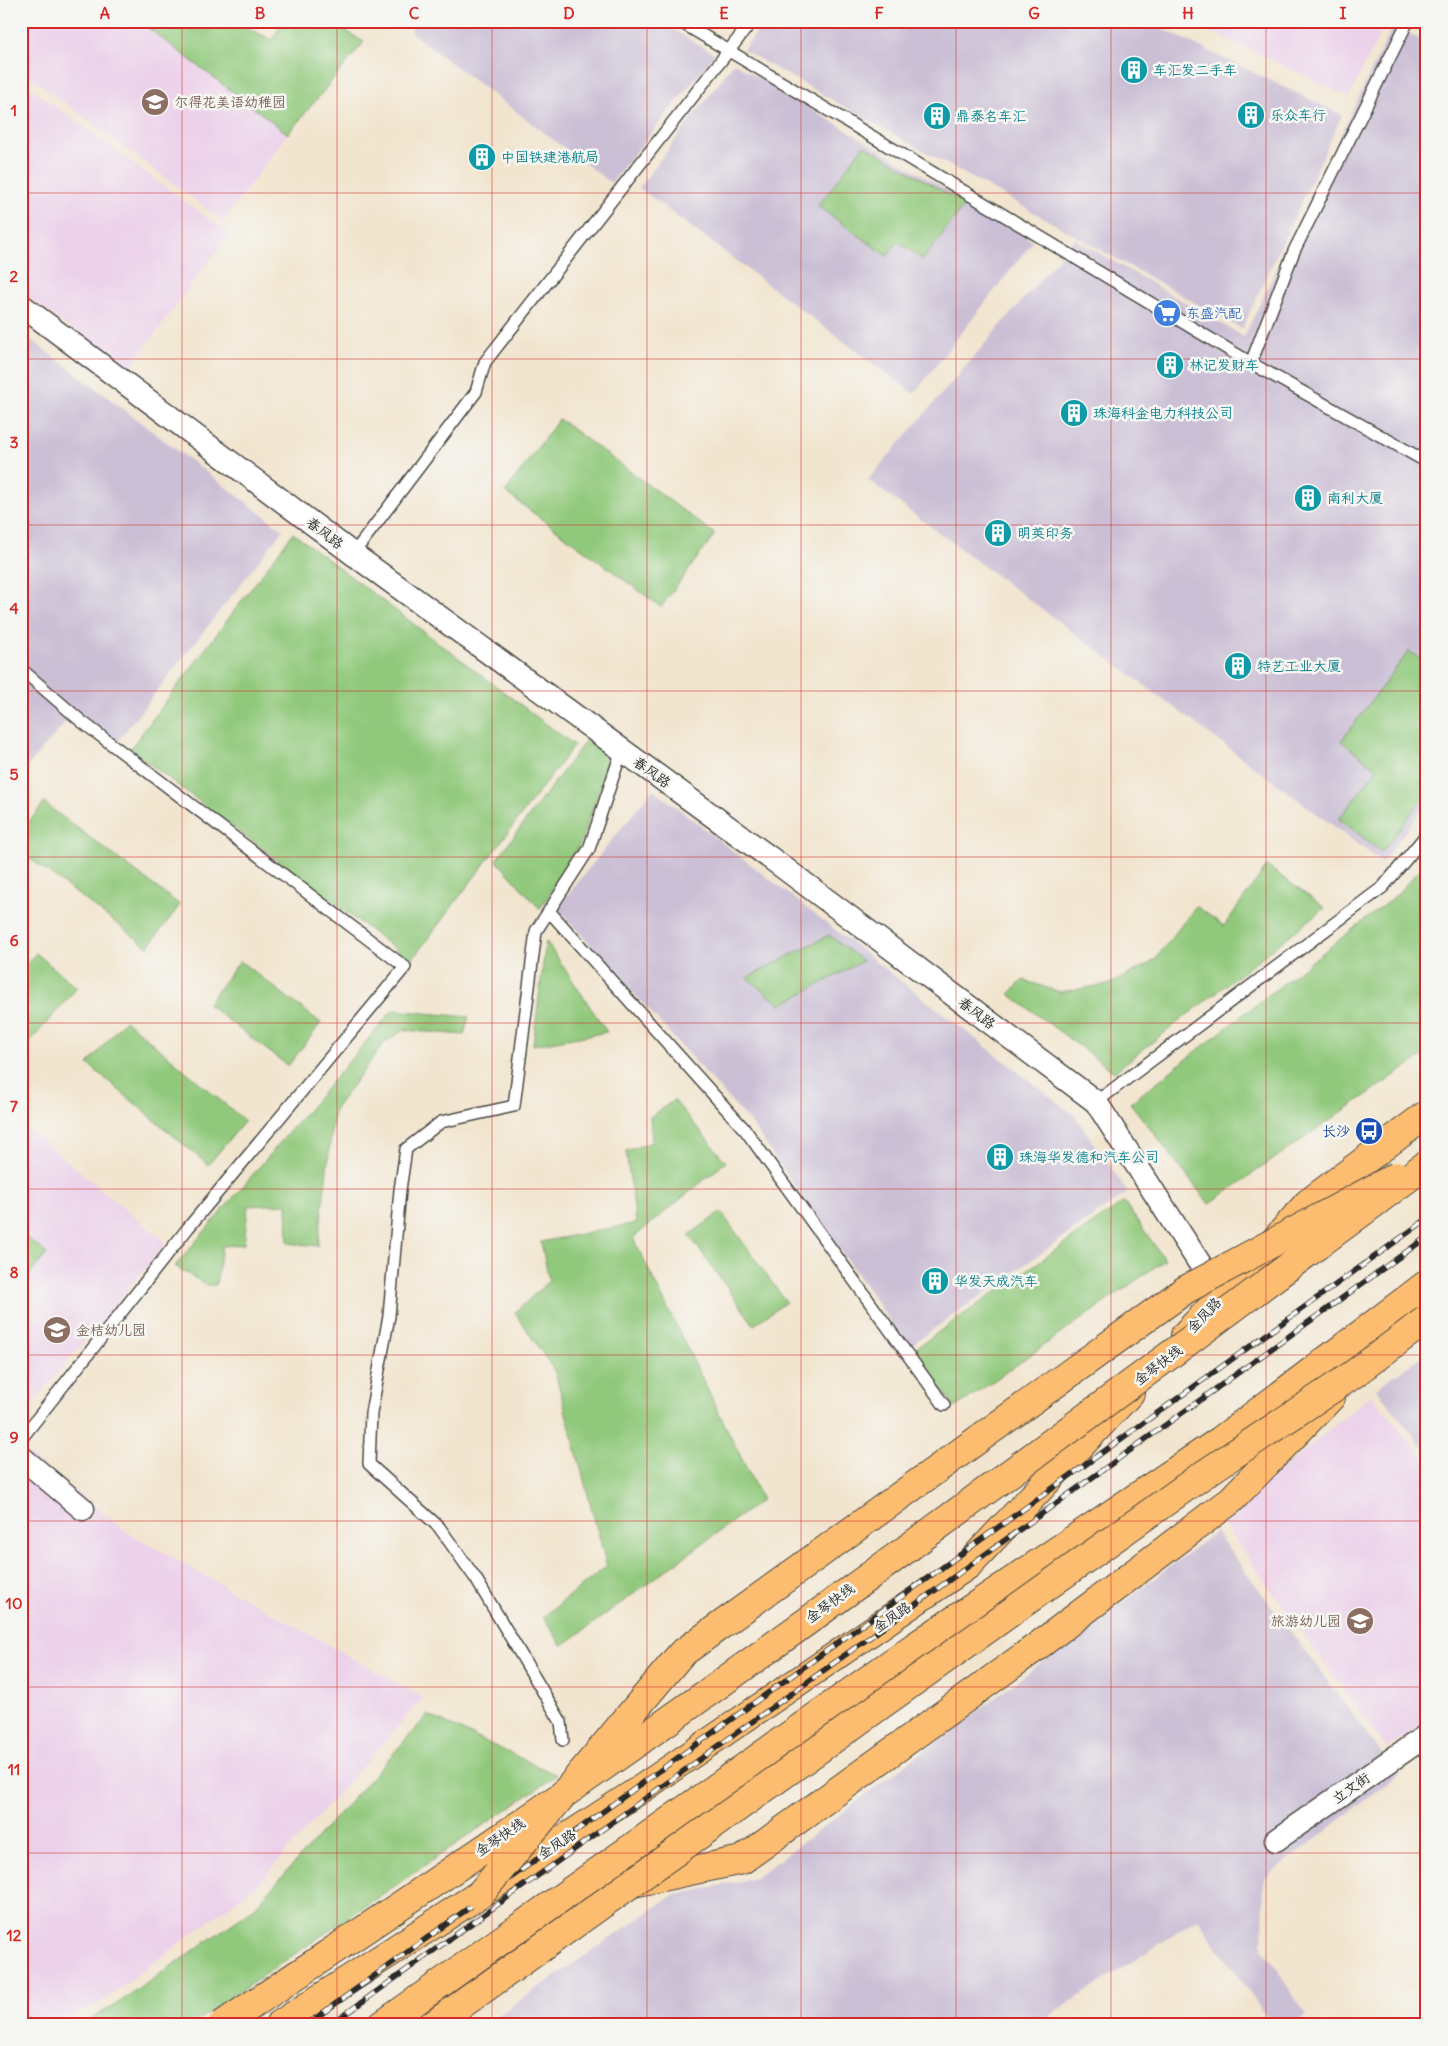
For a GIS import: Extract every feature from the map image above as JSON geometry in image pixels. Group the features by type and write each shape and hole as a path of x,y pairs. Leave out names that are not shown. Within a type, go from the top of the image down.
{"main road":[{"name":"金凤路","path":"279,2025 641,1789 968,1565 1308,1203 1427,1114"},
{"path":"479,1895 681,1654 1185,1290 1427,1160"},
{"name":"金琴快线","path":"222,2025 550,1803 715,1687 1089,1416 1427,1164"},
{"path":"382,2025 914,1647 1221,1440 1427,1284"},
{"path":"433,2025 1200,1478 1351,1376 1427,1319"},
{"path":"560,1899 742,1860 1035,1648 1231,1500 1351,1376"}],"street":[{"name":"春风路","path":"21,305 353,554 780,865 1096,1102 1202,1270 1221,1296"},
{"path":"21,1458 83,1509"},
{"name":"立文街","path":"1276,1840 1427,1735"}],"lane":[{"path":"679,21 1250,363 1427,462"},
{"path":"353,554 476,392 485,362 752,21"},
{"path":"1250,363 1291,258 1408,21"},
{"path":"1422,21 1427,24"},
{"path":"21,669 81,722 405,967 188,1228 21,1439"},
{"path":"563,1740 561,1722 476,1579 439,1527 369,1464 371,1413 389,1316 400,1190 406,1149 441,1122 514,1106 536,931 588,849 622,750"},
{"path":"1096,1102 1383,887 1427,834"},
{"path":"549,911 746,1131 944,1404"}],"shaded area":[{"name":"尔得花美语幼稚园","path":"21,21 139,21 288,134 223,221 21,70"},
{"path":"418,21 658,21 715,54 611,183 410,32"},
{"path":"765,21 1146,21 1342,115 1242,329 743,50"},
{"path":"1190,21 1387,21 1349,97"},
{"path":"1393,26 1427,43 1427,803 1382,862 868,480 1075,239 1244,337"},
{"path":"734,63 1033,241 914,394 639,188"},
{"path":"21,81 229,234 128,371 21,292"},
{"path":"21,332 283,530 117,742 75,711 21,774"},
{"path":"653,789 1074,1115 1128,1192 908,1347 753,1126 557,908"},
{"name":"金桔幼儿园","path":"21,1123 166,1243 21,1417"},
{"path":"1427,1353 1427,1453 1376,1388"},
{"name":"旅游幼儿园","path":"1371,1395 1427,1462 1427,1721 1387,1749 1221,1521"},
{"path":"21,1449 127,1532 423,1698 257,1885 104,2000 55,2025 21,2025"},
{"path":"1216,1532 1398,1775 1264,1879 1263,1949 1307,2015 1292,2025 1272,2025 1198,1919 1035,2025 484,2025 672,1896 755,1878"}],"green space":[{"path":"139,21 234,21 272,40 283,21 330,21 364,42 288,134"},
{"path":"864,145 965,204 923,260 898,242 887,256 818,206"},
{"path":"559,419 715,534 661,607 505,492"},
{"path":"293,533 574,745 411,961 130,749"},
{"path":"1409,651 1427,664 1427,793 1382,852 1339,819 1377,769 1341,741"},
{"path":"590,735 613,751 580,844 540,909 496,860"},
{"path":"44,803 180,905 148,947 21,852 21,832"},
{"path":"1427,862 1427,1053 1209,1204 1130,1103 1394,897"},
{"path":"1267,866 1325,908 1114,1072 1009,994 1023,980 1060,992 1110,984 1154,961 1196,906 1224,926"},
{"path":"829,935 863,961 781,1005 747,978"},
{"path":"546,941 607,1032 533,1045"},
{"path":"36,953 77,988 21,1052 21,970"},
{"path":"240,961 321,1023 288,1066 207,1004"},
{"path":"393,1010 469,1017 464,1035 404,1030 385,1042 334,1110 318,1246 288,1243 287,1204 248,1206 244,1244 222,1246 216,1285 206,1285 175,1266"},
{"path":"125,1020 245,1121 208,1165 88,1064"},
{"path":"674,1100 726,1162 633,1238 762,1500 562,1646 543,1617 607,1566 555,1372 515,1312 549,1281 541,1242 636,1223 626,1151 652,1142 650,1117"},
{"path":"1124,1202 1165,1260 955,1408 913,1350"},
{"path":"721,1212 786,1302 754,1325 689,1235"},
{"path":"21,1233 47,1254 22,1283 21,1282"},
{"path":"428,1715 557,1775 191,2025 79,2025 114,2006 253,1909"}],"railway":[{"path":"306,2025 1427,1219"},
{"path":"330,2025 1427,1237"}],"place":[{"name":"车汇发二手车","path":"1134,70"},
{"name":"尔得花美语幼稚园","path":"155,102"},
{"name":"乐众车行","path":"1251,115"},
{"name":"鼎泰名车汇","path":"937,116"},
{"name":"中国铁建港航局","path":"482,157"},
{"name":"东盛汽配","path":"1167,313"},
{"name":"林记发财车","path":"1170,365"},
{"name":"珠海科金电力科技公司","path":"1074,413"},
{"name":"南利大厦","path":"1308,498"},
{"name":"明英印务","path":"998,533"},
{"name":"特艺工业大厦","path":"1238,666"},
{"name":"长沙","path":"1369,1131"},
{"name":"珠海华发德和汽车公司","path":"1000,1157"},
{"name":"华发天成汽车","path":"935,1281"},
{"name":"金桔幼儿园","path":"57,1330"},
{"name":"旅游幼儿园","path":"1360,1621"}]}
